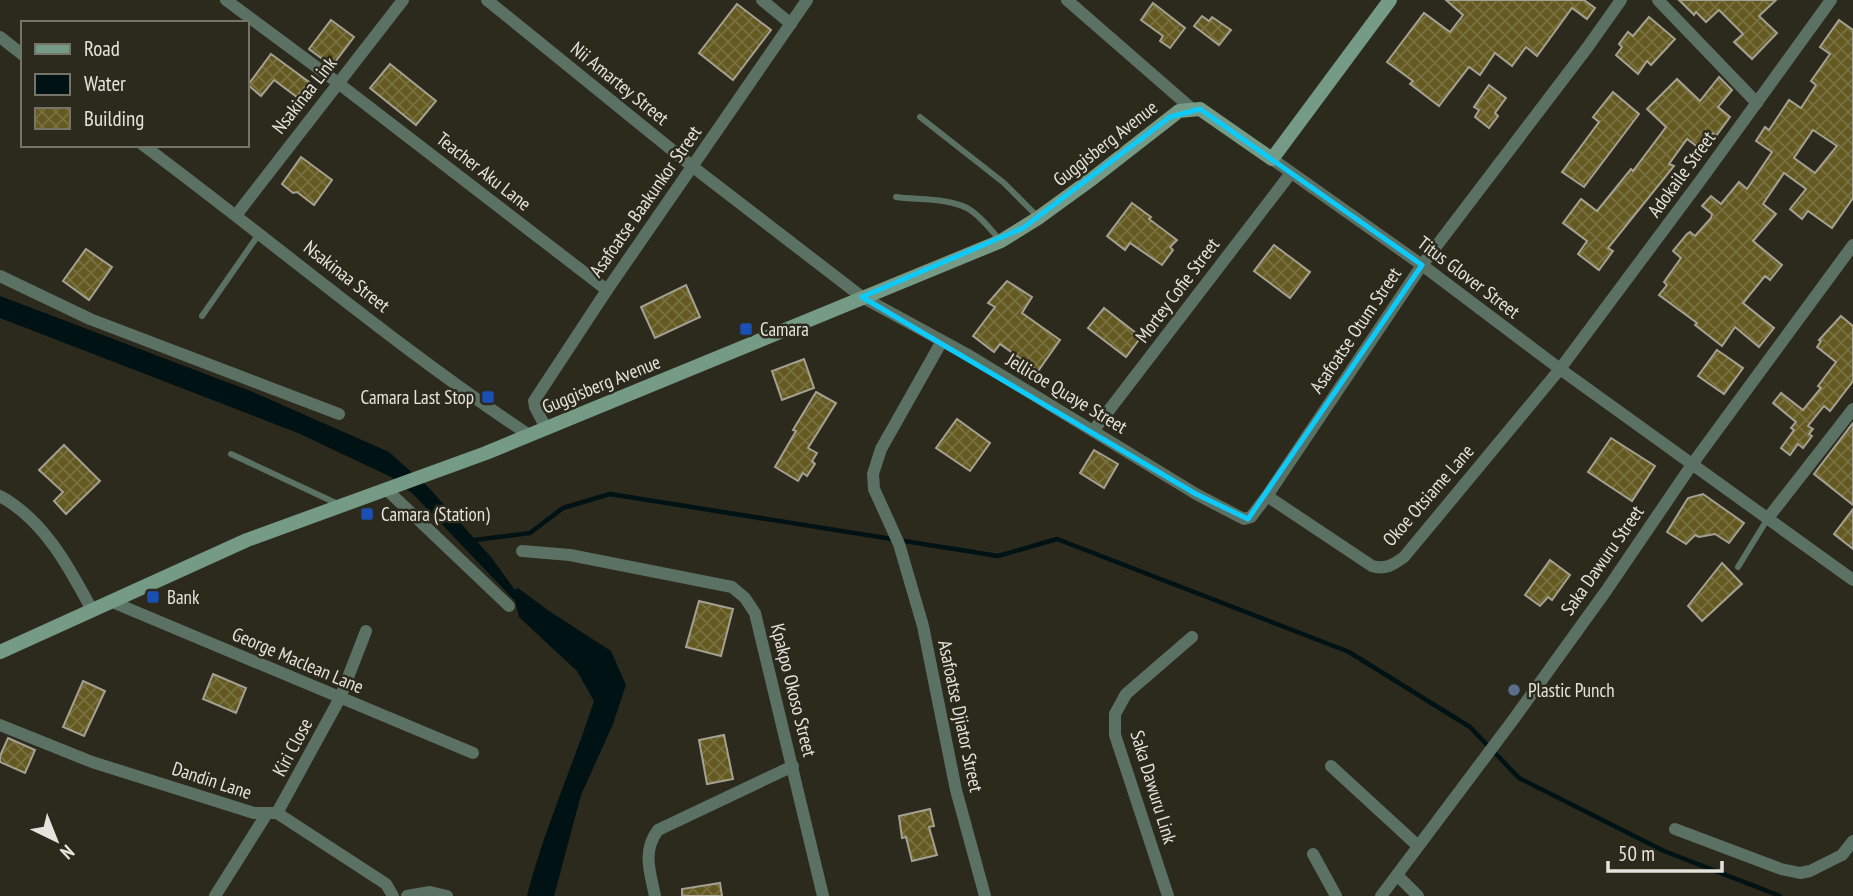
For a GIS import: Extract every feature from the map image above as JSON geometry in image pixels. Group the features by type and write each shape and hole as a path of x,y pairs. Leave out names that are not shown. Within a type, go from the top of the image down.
{"main road":[{"path":"1272,159 1390,0"},
{"name":"Titus Glover Street","path":"1191,108 1200,109 1272,159"},
{"name":"Guggisberg Avenue","path":"0,652 247,540 547,428 1000,241 1038,218 1170,117 1191,108"}],"street":[{"name":"Teacher Aku Lane","path":"226,0 607,290"},
{"name":"Nsakinaa Link","path":"237,214 403,0"},
{"name":"Nii Amartey Street","path":"487,0 693,167 862,297"},
{"path":"762,0 791,24"},
{"name":"Asafoatse Baakunkor Street","path":"547,428 534,401 607,290 807,0"},
{"name":"Titus Glover Street","path":"1067,0 1191,108"},
{"name":"Asafoatse Otum Street","path":"1251,517 1422,265 1621,0"},
{"path":"1658,0 1756,103"},
{"name":"Adokaile Street","path":"1559,369 1831,0"},
{"path":"0,37 21,53"},
{"name":"Nsakinaa Street","path":"146,147 237,214 464,392 529,435"},
{"name":"Titus Glover Street","path":"1272,159 1422,265 1559,369 1853,580"},
{"name":"Mortey Cofie Street","path":"1093,431 1291,173"},
{"name":"Saka Dawuru Street","path":"1381,896 1513,720 1606,591 1693,463 1853,245"},
{"path":"0,276 90,319 340,414"},
{"name":"Jellicoe Quaye Street","path":"862,297 970,356 1196,494 1244,519 1251,517"},
{"name":"Asafoatse Djiator Street","path":"942,341 881,449 873,474 874,489 899,544 923,626 953,779 985,896"},
{"name":"Okoe Otsiame Lane","path":"1267,496 1372,566 1381,569 1394,565 1404,557 1559,369"},
{"path":"1768,518 1853,409"},
{"path":"392,486 509,606"},
{"path":"0,496 40,527 69,567 92,610"},
{"name":"Kpakpo Okoso Street","path":"522,551 570,555 732,587 745,598 755,613 823,896"},
{"name":"George Maclean Lane","path":"110,601 473,753"},
{"name":"Kiri Close","path":"215,896 272,814 340,698 366,631"},
{"name":"Saka Dawuru Link","path":"1168,896 1115,734 1115,714 1125,694 1192,638"},
{"name":"Dandin Lane","path":"0,725 92,762 241,809 272,814 386,884 393,896"},
{"path":"655,896 647,861 649,842 658,830 793,766"},
{"path":"1331,766 1418,846"},
{"path":"1675,829 1791,873 1810,872 1847,857 1853,841"},
{"path":"1313,854 1336,896"},
{"path":"1397,876 1418,896"},
{"path":"407,896 430,892 447,896"}],"lane":[{"path":"920,117 1004,183 1038,218"},
{"path":"896,197 967,208 976,214 1000,241"},
{"path":"202,316 260,233"},
{"path":"231,454 339,505"},
{"path":"1738,567 1768,518"}],"highlighted area":[{"path":"1200,109 1422,265 1248,519 1196,494 862,297 1023,228 1170,117"}],"water":[{"path":"0,296 253,392 389,452 428,487 491,557 515,590 518,588 611,651 626,685 613,724 581,795 554,896 527,896 594,701 577,671 519,617 515,601 413,494 391,477 298,433 0,318"}],"building":[{"path":"1446,0 1584,0 1595,8 1587,19 1572,8 1537,56 1526,47 1512,66 1495,53 1480,75 1469,67 1439,106 1410,84 1413,81 1387,62 1424,13 1450,32 1463,15"},
{"path":"1679,0 1776,0 1759,16 1777,33 1752,59 1734,42 1743,34 1719,10 1706,22 1696,12 1694,15"},
{"path":"1153,3 1185,28 1170,48 1160,41 1163,36 1141,20"},
{"path":"737,4 771,30 733,80 699,53"},
{"path":"1202,16 1209,21 1212,17 1231,30 1219,45 1194,26"},
{"path":"1649,17 1675,39 1651,65 1647,61 1638,74 1616,55 1622,47 1619,44 1628,32 1633,36"},
{"path":"331,20 354,37 332,66 309,49"},
{"path":"1839,20 1853,30 1853,198 1832,228 1808,211 1802,219 1790,209 1806,189 1784,173 1763,204 1776,214 1753,241 1782,265 1770,280 1765,276 1743,303 1774,328 1759,347 1735,327 1722,346 1695,325 1697,323 1659,295 1667,285 1664,282 1681,258 1673,251 1687,234 1690,232 1695,236 1711,218 1712,214 1702,206 1711,196 1721,204 1739,182 1747,189 1772,152 1756,141 1765,127 1769,130 1789,100 1801,108 1816,85 1811,81 1830,54 1820,47","holes":["1813,130 1837,146 1815,173 1794,158"]},
{"path":"271,54 309,82 297,97 274,80 261,96 248,85"},
{"path":"390,64 436,101 416,125 370,88"},
{"path":"1719,77 1732,90 1718,107 1730,117 1716,136 1712,133 1699,148 1687,139 1669,164 1674,166 1608,248 1613,251 1599,270 1578,254 1587,241 1563,223 1581,199 1597,211 1631,169 1633,171 1666,127 1647,109 1677,79 1700,101"},
{"path":"1489,85 1506,98 1495,113 1498,116 1489,128 1475,117 1479,110 1474,107"},
{"path":"1613,92 1639,114 1584,187 1562,172 1599,122 1593,117"},
{"path":"301,157 332,180 314,205 282,184"},
{"path":"1132,203 1177,240 1170,247 1173,250 1162,265 1130,243 1125,250 1107,236"},
{"path":"1274,245 1310,272 1290,298 1254,271"},
{"path":"86,249 112,267 89,300 63,281"},
{"path":"1007,281 1032,297 1022,313 1060,340 1038,371 1000,344 994,352 973,336 995,307 988,303"},
{"path":"686,285 700,317 655,338 641,307"},
{"path":"1104,308 1141,337 1126,357 1088,328"},
{"path":"1841,316 1853,326 1853,381 1830,411 1824,406 1808,426 1813,429 1809,434 1812,436 1803,448 1798,444 1790,455 1781,448 1794,430 1791,428 1796,422 1773,403 1781,393 1803,410 1821,388 1818,386 1836,362 1817,347 1821,341 1819,340"},
{"path":"1717,350 1743,368 1724,394 1698,376"},
{"path":"804,359 814,388 782,400 772,371"},
{"path":"816,392 836,403 808,448 817,453 812,461 815,464 807,476 803,473 798,481 775,467"},
{"path":"957,419 990,443 970,471 936,448"},
{"path":"1853,423 1853,505 1814,474"},
{"path":"1611,438 1655,466 1632,501 1588,472"},
{"path":"64,445 100,481 66,514 54,501 63,492 39,470"},
{"path":"1094,450 1118,464 1104,488 1080,473"},
{"path":"1703,494 1744,523 1729,543 1715,534 1699,537 1695,535 1686,544 1667,532 1688,498"},
{"path":"1853,509 1853,549 1834,534"},
{"path":"1550,560 1570,575 1552,600 1548,597 1540,606 1525,595"},
{"path":"1722,563 1742,584 1702,621 1688,606"},
{"path":"699,601 733,609 721,656 686,647"},
{"path":"213,674 246,688 236,713 203,699"},
{"path":"83,681 105,691 84,736 63,727"},
{"path":"724,735 733,779 707,784 699,740"},
{"path":"8,738 35,750 25,773 0,762"},
{"path":"930,809 934,826 929,827 937,855 912,861 906,837 902,838 899,816"},
{"path":"720,883 722,896 682,896 682,889"}],"waterway":[{"path":"475,540 530,533 563,508 610,494 998,556 1057,539 1349,652 1470,727 1519,778 1664,851 1780,896"}],"place":[{"name":"Camara","path":"746,329"},
{"name":"Camara Last Stop","path":"488,397"},
{"name":"Camara (Station)","path":"367,514"},
{"name":"Bank","path":"153,597"},
{"name":"Plastic Punch","path":"1514,690"}]}
